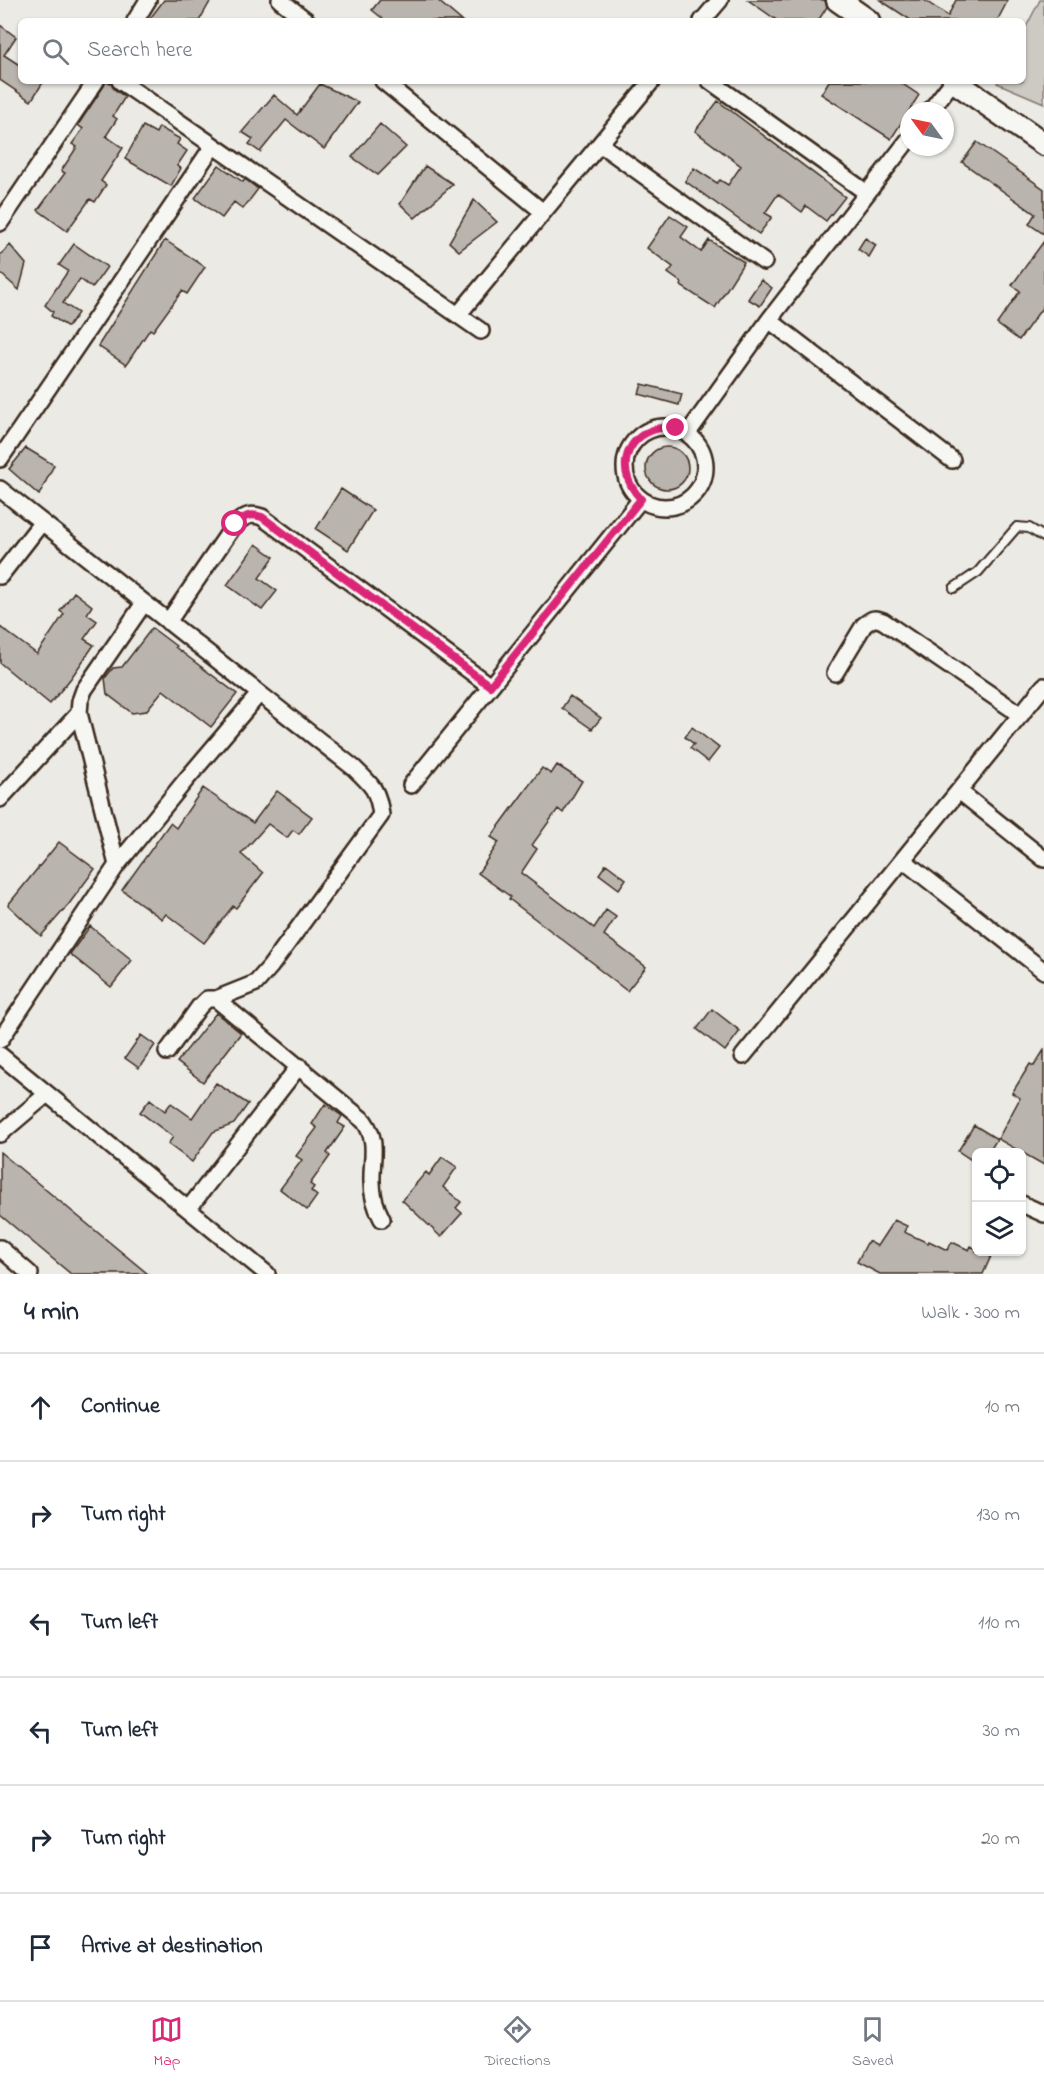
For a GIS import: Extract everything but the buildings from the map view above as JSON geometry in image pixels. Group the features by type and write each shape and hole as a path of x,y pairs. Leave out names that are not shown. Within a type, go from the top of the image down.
{"street":[{"path":"137,18 148,0"},
{"path":"280,0 303,18"},
{"path":"705,18 720,0"},
{"path":"838,0 864,18"},
{"path":"0,223 94,84"},
{"path":"124,84 482,331"},
{"path":"387,84 543,212"},
{"path":"458,315 650,84"},
{"path":"714,84 867,193"},
{"path":"937,102 952,84"},
{"path":"958,84 1044,144"},
{"path":"600,144 764,262"},
{"path":"0,459 213,147"},
{"path":"687,433 769,320 900,151"},
{"path":"769,320 952,460"},
{"path":"676,428 687,433 697,442 703,453 704,478 698,490 683,502 665,507 652,505 641,499 632,490 625,467 627,454 632,444 652,429 676,428"},
{"path":"0,489 354,768 374,787 379,798 381,815 270,967 256,983 216,999 207,999 167,1052"},
{"path":"411,785 641,499"},
{"path":"168,622 235,524 245,516 253,514 262,517 490,686"},
{"path":"0,576 42,522"},
{"path":"117,865 79,713 80,701 84,690 144,603"},
{"path":"835,673 864,625 876,618 884,621 1021,714"},
{"path":"743,1056 1044,686"},
{"path":"0,1040 117,865 184,781 259,694"},
{"path":"0,799 79,713"},
{"path":"959,791 1044,859"},
{"path":"903,860 1044,970"},
{"path":"216,999 364,1121 374,1141 372,1184 375,1206 382,1219"},
{"path":"0,1055 267,1274"},
{"path":"189,1208 298,1066"},
{"path":"0,1134 47,1094"},
{"path":"1026,1206 1044,1214"},
{"path":"0,1248 30,1274"}],"lane":[{"path":"954,588 978,572 1017,527 1029,528 1044,537"}],"shaded area":[{"path":"1040,0 1044,0 1044,103 999,84 1026,84 1026,27"}],"route":[{"path":"235,524 245,516 253,514 262,517 490,686 641,499 632,490 625,467 627,454 632,444 652,429 676,428"}]}
